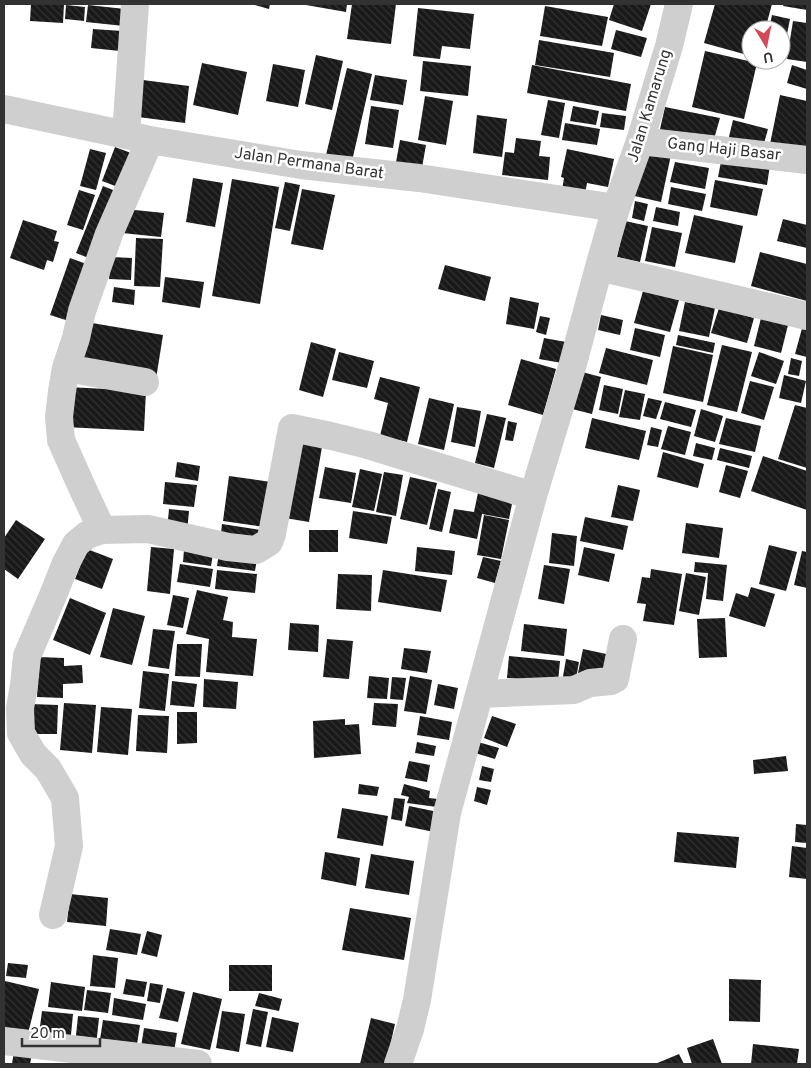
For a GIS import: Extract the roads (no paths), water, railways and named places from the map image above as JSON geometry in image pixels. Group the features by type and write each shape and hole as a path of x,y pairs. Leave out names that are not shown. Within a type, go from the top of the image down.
{"street":[{"path":"102,530 61,440 59,417 66,368 76,338 82,311 109,234 138,138 134,4"},
{"name":"Jalan Kamarung","path":"398,1064 410,1029 417,1000 447,813 533,496 572,367 616,208 640,141 680,4"},
{"name":"Jalan Permana Barat","path":"4,108 138,138 301,164 420,178 616,208"},
{"name":"Gang Haji Basar","path":"640,141 807,160"},
{"path":"599,267 807,316"},
{"path":"66,368 146,382"},
{"path":"53,915 69,846 65,798 48,769 33,754 21,734 20,708 27,656 65,565 76,544 87,535 102,530 148,529 228,547 256,550 270,542 292,428 368,445 533,496"},
{"path":"480,694 574,690 590,683 611,681 615,679 623,639"},
{"path":"4,1041 198,1064"}]}
